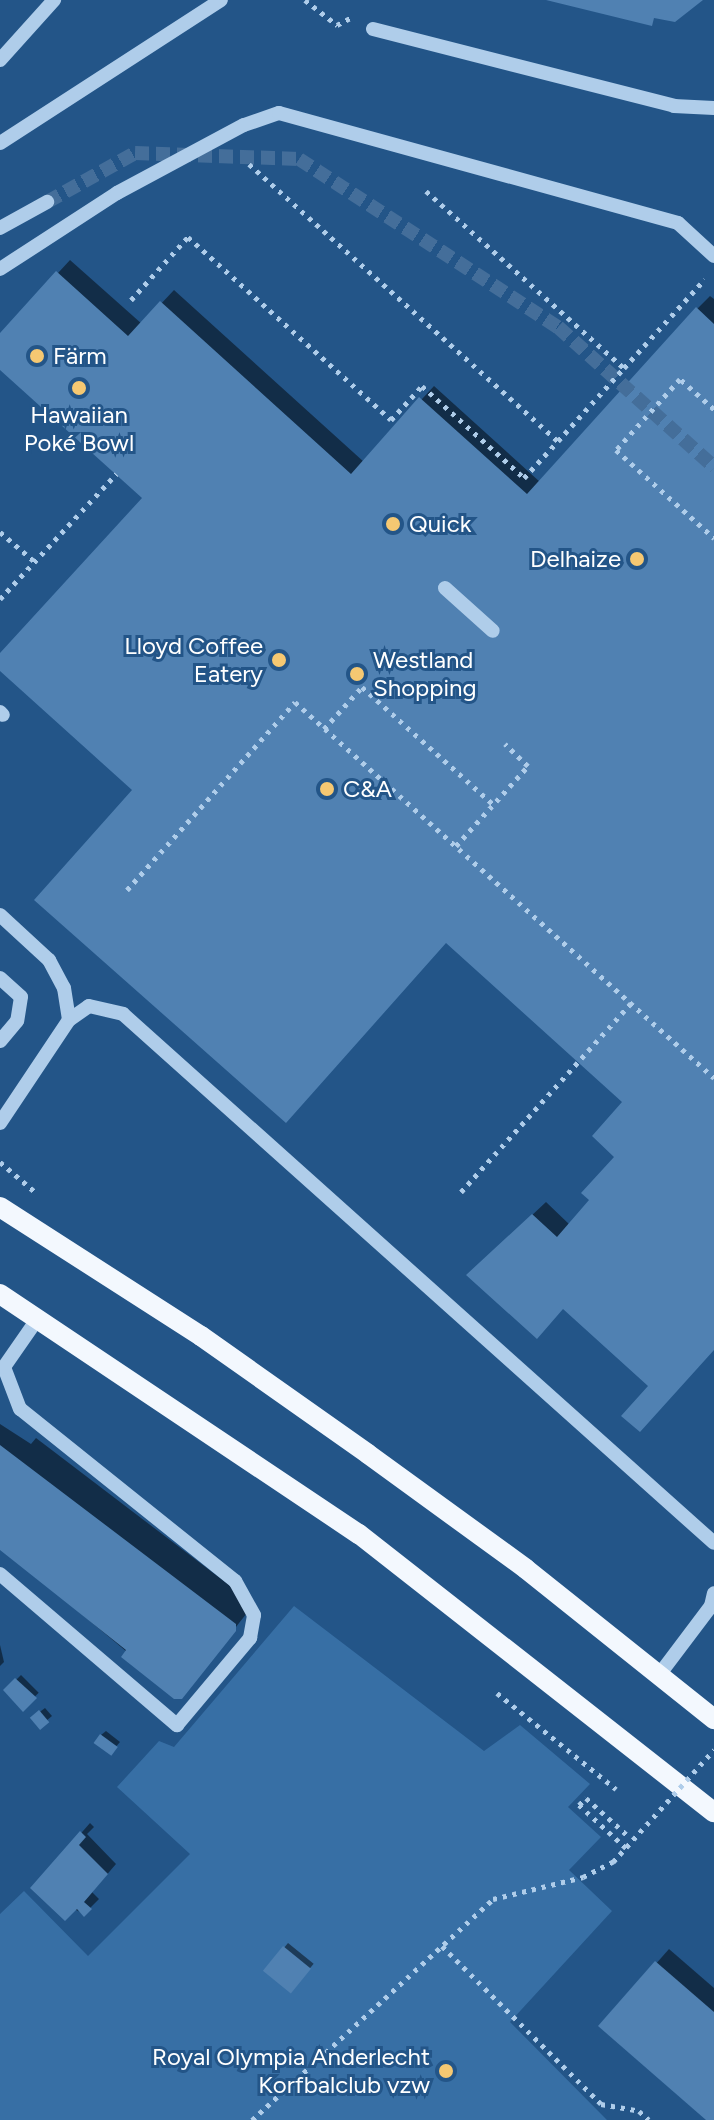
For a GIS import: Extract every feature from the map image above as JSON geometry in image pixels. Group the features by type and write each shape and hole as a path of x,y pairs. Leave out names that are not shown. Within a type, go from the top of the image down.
{"main road":[{"path":"0,1207 201,1336 368,1454 714,1719"},
{"path":"0,1294 359,1534 714,1812"}],"street":[{"path":"0,60 54,0"},
{"path":"0,143 221,0"},
{"path":"373,29 674,106 714,108"},
{"path":"0,269 117,193 244,125 279,113 666,219 678,223 714,256"},
{"path":"0,228 47,202"},
{"path":"445,588 493,631"},
{"path":"0,915 49,960 64,988 69,1020"},
{"path":"0,978 21,997 17,1021 0,1041"},
{"path":"0,1123 69,1020 89,1006 123,1014 711,1541 714,1556"},
{"path":"0,1574 177,1725 250,1638 254,1615 235,1581 20,1409 4,1367 38,1318"},
{"path":"659,1675 711,1606 714,1593"}],"path":[{"path":"305,0 337,25 361,11"},
{"path":"249,164 558,441"},
{"path":"426,191 624,368"},
{"path":"131,300 188,237 391,420 422,386 524,478 709,274"},
{"path":"714,409 680,379 616,450 714,538"},
{"path":"0,599 116,474"},
{"path":"0,532 35,562"},
{"path":"324,729 362,687 493,804"},
{"path":"127,890 295,702 714,1078"},
{"path":"456,846 528,766 505,744"},
{"path":"461,1192 631,1003"},
{"path":"497,1693 616,1789"},
{"path":"252,2120 493,1899 583,1877 613,1862 714,1750"},
{"path":"626,1848 579,1805 586,1798 628,1836"},
{"path":"442,1946 601,2104 639,2111 649,2120"}],"shaded area":[{"path":"294,1606 484,1751 520,1725 590,1784 568,1807 601,1837 569,1870 612,1911 510,2022 607,2120 0,2120 0,1914 24,1891 88,1956 190,1854 117,1787 159,1741 174,1747"}],"building":[{"path":"546,0 703,0 675,22 654,18 652,26"},
{"path":"56,271 128,336 160,301 351,474 419,397 527,494 696,307 714,324 714,1350 640,1432 621,1416 648,1386 563,1309 537,1339 466,1275 532,1214 557,1237 589,1200 581,1193 614,1157 592,1136 622,1102 446,943 286,1123 34,900 132,790 0,671 0,653 142,498 0,370 0,333"},
{"path":"0,1445 236,1624 236,1631 182,1699 174,1699 121,1657 126,1650 0,1550"},
{"path":"15,1678 37,1698 23,1712 3,1690"},
{"path":"39,1710 49,1722 40,1730 30,1718"},
{"path":"100,1734 118,1747 111,1756 94,1743"},
{"path":"80,1831 86,1837 79,1845 108,1874 84,1902 92,1909 84,1917 77,1909 65,1921 30,1888"},
{"path":"283,1946 311,1969 291,1994 263,1971"},
{"path":"655,1961 714,2012 714,2120 706,2120 598,2026"}],"tunnel":[{"path":"47,202 135,153 299,159 558,327 714,467"}],"place":[{"name":"Färm","path":"37,356"},
{"name":"Hawaiian Poké Bowl","path":"79,388"},
{"name":"Quick","path":"393,524"},
{"name":"Delhaize","path":"637,559"},
{"name":"Lloyd Coffee Eatery","path":"279,660"},
{"name":"Westland Shopping","path":"357,674"},
{"name":"C&A","path":"327,789"},
{"name":"Royal Olympia Anderlecht Korfbalclub vzw","path":"446,2071"}]}
